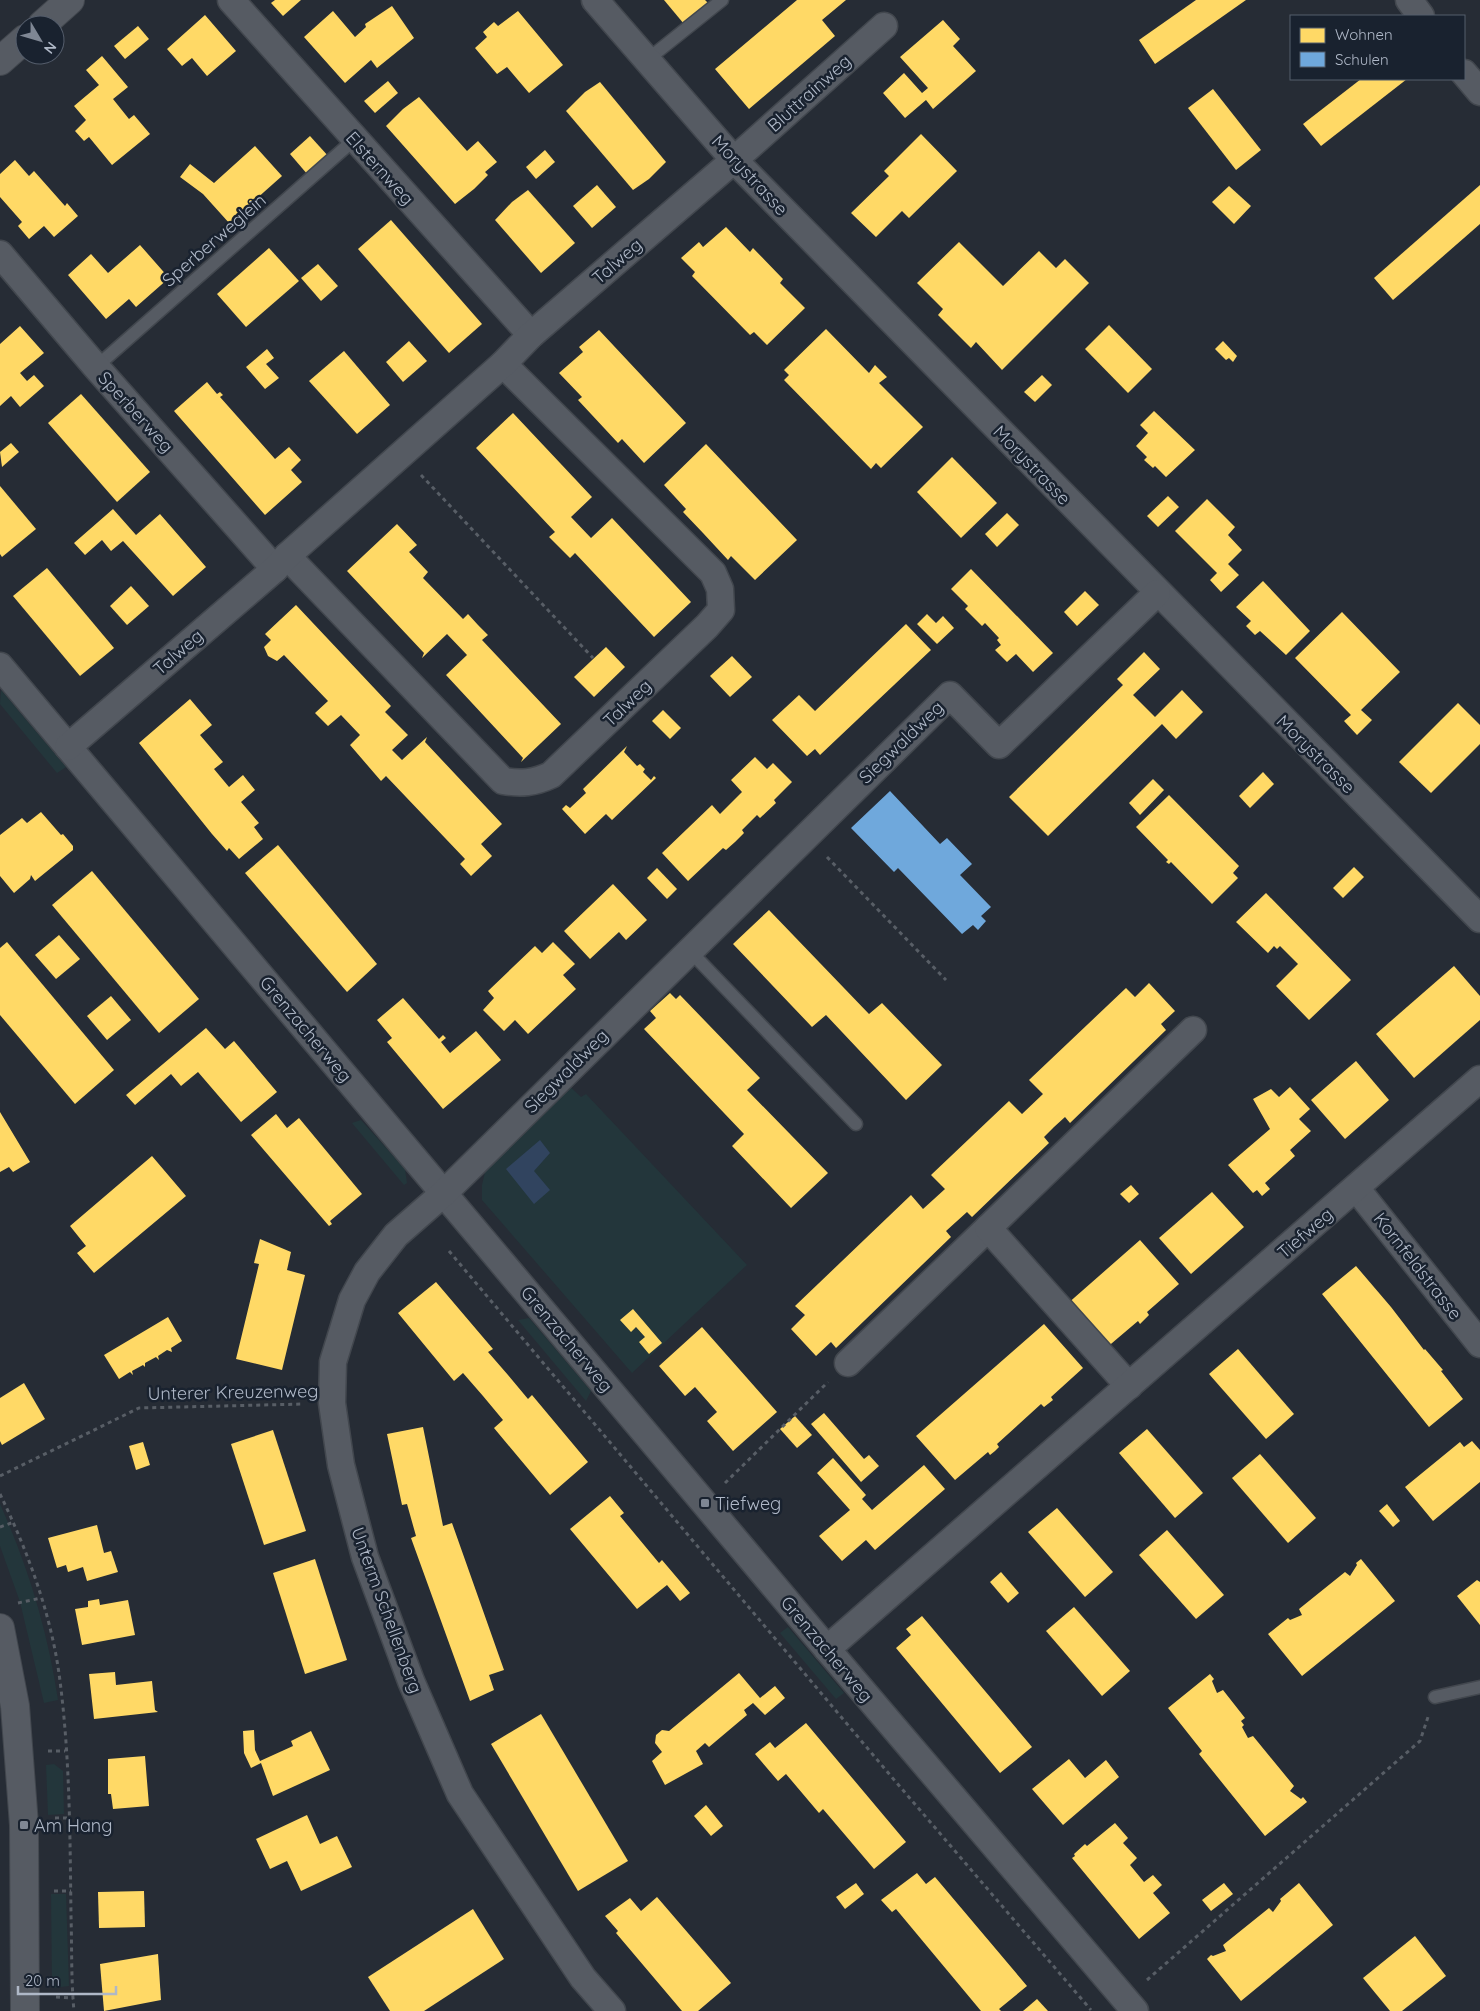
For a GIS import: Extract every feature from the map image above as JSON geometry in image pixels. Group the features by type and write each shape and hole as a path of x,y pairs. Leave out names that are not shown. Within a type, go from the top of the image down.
{"street":[{"path":"53,15 70,0"},
{"name":"Elsternweg","path":"231,0 531,335"},
{"name":"Morystrasse","path":"595,0 734,160 1480,919"},
{"path":"1409,0 1420,15"},
{"name":"Bluttrainweg","path":"734,160 884,26"},
{"path":"0,61 15,48"},
{"path":"1465,74 1480,92"},
{"name":"Talweg","path":"68,747 281,562 503,364 531,335 734,160"},
{"name":"Sperberweg","path":"0,254 96,367 281,562"},
{"name":"Talweg","path":"281,562 504,781 520,784 536,782 551,776 707,626 721,610 720,589 712,573 503,364"},
{"name":"Siegwaldweg","path":"444,1192 950,695 999,745 1158,593"},
{"name":"Grenzacherweg","path":"0,666 827,1650 1129,2006"},
{"path":"848,1363 1193,1030"},
{"name":"Tiefweg","path":"827,1650 1480,1078"},
{"name":"Kornfeldstrasse","path":"1356,1188 1480,1344"},
{"name":"Unterm Schellenberg","path":"444,1192 396,1235 367,1272 352,1300 333,1362 332,1403 341,1465 365,1557 411,1681 460,1794 582,1978 612,2011"},
{"path":"988,1228 1129,1386"},
{"path":"0,1628 15,1706 24,1825 25,2011"}],"lane":[{"path":"647,60 722,0"},
{"name":"Sperberweglein","path":"96,367 354,139"},
{"path":"689,950 856,1124"},
{"path":"1435,1697 1480,1686"}],"path":[{"path":"402,454 593,658"},
{"path":"806,835 946,980"},
{"path":"705,1503 848,1363"},
{"name":"Unterer Kreuzenweg","path":"0,1476 139,1408 332,1403"},
{"path":"0,1494 14,1522 42,1598 55,1649 60,1681 69,1818 74,2011"},
{"path":"0,1527 14,1522"},
{"path":"1129,2006 1420,1741 1435,1697"},
{"path":"49,1818 69,1818"},
{"path":"51,1891 71,1891"}],"green space":[{"path":"1,690 66,767 57,773 0,704"},
{"path":"564,1081 581,1097 586,1094 747,1265 632,1373 482,1200 482,1185 489,1155"},
{"path":"361,1120 405,1169 407,1183 404,1185 352,1123"},
{"path":"529,1318 591,1391 586,1401 518,1320"},
{"path":"0,1504 36,1600 49,1649 58,1700 44,1703 20,1602 0,1546"},
{"path":"788,1627 844,1693 836,1699 780,1633"},
{"path":"54,1764 63,1771 64,1814 48,1815 46,1765"},
{"path":"51,1894 66,1894 69,1986 52,1988"}],"water":[{"path":"540,1140 550,1153 534,1171 550,1190 534,1204 506,1169"}],"building: Wohnen":[{"path":"275,0 301,0 283,16 271,3"},
{"path":"664,0 705,0 708,3 684,24"},
{"path":"797,0 846,0 822,20 835,36 749,109 715,69"},
{"path":"1196,0 1246,0 1155,64 1139,40"},
{"path":"392,6 414,38 377,68 371,60 345,83 304,37 333,11 355,37 366,27 365,24"},
{"path":"518,11 563,65 529,93 507,67 497,74 475,48 487,37 483,32 494,22 498,26"},
{"path":"205,15 236,51 207,76 192,58 182,66 167,49"},
{"path":"943,20 960,39 953,46 976,71 933,109 926,100 905,118 883,93 904,73 922,93 928,88 900,57"},
{"path":"138,26 149,39 125,59 114,46"},
{"path":"102,56 128,87 113,99 129,119 134,115 150,134 112,165 89,137 84,141 75,131 86,120 74,106 99,85 86,70"},
{"path":"1360,80 1406,80 1321,146 1303,124"},
{"path":"388,81 398,93 375,113 364,101"},
{"path":"600,82 666,162 649,179 633,190 566,111 585,92"},
{"path":"1213,89 1261,150 1236,170 1188,108"},
{"path":"419,97 467,151 478,141 497,162 485,172 488,175 474,189 455,204 386,126 403,109"},
{"path":"921,134 957,171 909,218 902,211 876,237 851,213 889,176 884,171"},
{"path":"310,136 329,157 308,175 290,154"},
{"path":"255,146 282,176 255,200 257,203 230,224 203,194 180,177 190,164 214,183"},
{"path":"545,150 555,162 536,179 526,167"},
{"path":"15,160 29,176 34,171 65,206 67,203 78,216 54,237 44,226 29,239 18,226 22,222 0,197 0,174"},
{"path":"597,185 616,207 592,228 573,206"},
{"path":"1480,185 1480,224 1393,300 1374,278"},
{"path":"1229,186 1251,206 1234,224 1212,202"},
{"path":"528,190 575,243 541,273 495,220 512,202"},
{"path":"391,220 482,324 449,353 358,249"},
{"path":"726,227 750,252 753,248 783,279 780,283 805,308 767,345 754,332 750,335 692,276 695,272 681,258 699,242 703,247"},
{"path":"959,242 1003,286 1039,251 1056,268 1065,259 1089,283 1002,370 976,342 971,348 938,315 943,309 917,283"},
{"path":"140,245 169,278 136,307 129,299 106,319 68,275 91,254 108,273"},
{"path":"269,248 299,281 246,327 217,294"},
{"path":"318,264 338,286 321,301 301,278"},
{"path":"1109,325 1152,369 1128,393 1085,349"},
{"path":"20,326 44,353 20,373 27,381 34,375 44,386 20,407 11,396 0,406 0,344"},
{"path":"826,329 869,373 875,365 887,377 879,383 923,427 881,468 876,463 871,469 784,380 789,375 784,370"},
{"path":"599,330 686,423 644,463 622,439 618,443 578,400 582,397 559,373 583,352 579,347"},
{"path":"409,341 427,361 403,382 386,362"},
{"path":"1223,341 1237,356 1233,362 1229,358 1226,360 1215,349"},
{"path":"267,349 274,358 266,364 279,378 265,389 246,367"},
{"path":"344,351 390,405 357,434 309,381"},
{"path":"1042,375 1052,385 1035,402 1024,392"},
{"path":"207,382 217,394 220,392 223,395 220,397 275,459 289,447 301,460 291,470 302,482 265,515 174,411"},
{"path":"81,394 150,472 117,502 48,423"},
{"path":"1154,411 1195,450 1166,477 1155,466 1153,468 1144,460 1147,457 1136,446 1148,433 1140,425"},
{"path":"513,413 592,497 571,517 591,538 612,518 691,602 654,637 575,553 570,558 549,537 555,532 476,448"},
{"path":"11,443 19,452 2,467 0,452"},
{"path":"706,444 797,540 755,580 731,556 728,560 683,512 686,509 664,485"},
{"path":"952,457 997,503 961,538 917,492"},
{"path":"0,486 36,529 2,557 0,554"},
{"path":"1168,496 1179,507 1158,527 1147,516"},
{"path":"1207,499 1235,527 1228,535 1242,550 1228,564 1239,575 1221,592 1210,580 1217,573 1175,531"},
{"path":"113,509 136,535 160,514 206,567 173,596 123,541 111,551 102,540 85,555 74,543"},
{"path":"1007,513 1019,525 997,547 985,534"},
{"path":"397,524 417,545 409,552 428,572 423,578 463,619 468,614 488,635 482,640 561,724 521,762 523,758 446,675 467,655 447,634 422,658 424,653 347,571"},
{"path":"47,568 114,648 80,676 13,596"},
{"path":"971,569 1053,653 1033,672 1016,654 1007,662 995,650 1001,645 997,640 999,638 985,623 982,626 965,609 968,606 951,589"},
{"path":"1263,581 1310,631 1286,655 1260,631 1255,635 1246,626 1251,621 1236,607"},
{"path":"131,586 149,606 127,625 110,606"},
{"path":"1085,591 1099,605 1077,626 1064,612"},
{"path":"296,605 391,706 385,712 408,735 392,750 402,760 427,737 425,742 502,824 481,844 492,856 471,876 460,864 465,859 386,776 381,781 350,745 360,735 341,715 328,726 315,713 328,701 284,655 277,661 268,656 264,647 271,640 265,634"},
{"path":"1342,612 1400,672 1361,710 1372,720 1357,735 1344,721 1351,715 1295,658"},
{"path":"927,614 936,623 943,616 954,628 937,644 917,624"},
{"path":"906,624 931,650 820,755 815,749 807,756 772,720 799,695 815,711"},
{"path":"606,647 625,667 594,697 574,677"},
{"path":"1144,652 1160,669 1133,695 1155,717 1182,690 1203,712 1176,739 1162,724 1048,836 1009,797 1123,685 1117,679"},
{"path":"732,656 752,677 730,697 710,676"},
{"path":"190,699 212,725 200,735 223,762 214,769 229,787 243,775 255,790 241,802 259,823 254,827 263,839 239,859 229,848 227,851 212,834 139,743"},
{"path":"1458,703 1480,725 1480,744 1431,793 1399,762"},
{"path":"663,710 681,728 670,739 652,721"},
{"path":"627,746 624,752 637,766 640,764 645,769 643,772 651,780 654,776 656,778 612,820 606,814 585,834 562,809 566,805 570,808 586,793 583,789"},
{"path":"755,757 767,769 773,763 792,782 774,800 776,803 760,818 757,815 742,830 744,833 735,842 726,850 723,848 688,881 662,853 712,805 720,814 742,792 731,780"},
{"path":"1263,772 1274,784 1250,808 1239,796"},
{"path":"1153,779 1164,790 1140,815 1129,803"},
{"path":"1169,795 1239,866 1233,873 1238,878 1212,904 1171,862 1169,864 1166,862 1168,860 1136,827"},
{"path":"41,812 61,835 63,834 73,846 73,850 35,881 31,875 30,879 14,893 0,876 0,835 22,818 27,823"},
{"path":"278,845 377,964 347,992 245,873"},
{"path":"1354,867 1364,877 1343,898 1333,888"},
{"path":"657,868 677,889 667,899 647,878"},
{"path":"92,871 199,999 159,1033 52,905"},
{"path":"613,884 647,920 626,940 619,932 590,959 564,931"},
{"path":"1266,893 1351,980 1309,1020 1276,986 1298,964 1280,946 1277,949 1274,946 1268,953 1236,922"},
{"path":"769,910 869,1014 882,1003 942,1065 906,1100 826,1015 812,1027 733,944"},
{"path":"59,935 80,959 56,979 35,955"},
{"path":"7,942 114,1070 75,1104 0,1015 0,948"},
{"path":"553,942 575,964 563,975 576,989 528,1034 515,1020 504,1031 483,1010 494,998 488,991 535,946 542,953"},
{"path":"1454,966 1480,996 1480,1020 1414,1078 1376,1034"},
{"path":"1149,983 1175,1011 1161,1024 1166,1030 1070,1123 1065,1117 1054,1127 1044,1137 1049,1143 972,1217 967,1212 946,1231 951,1237 836,1348 831,1342 816,1356 791,1329 805,1315 795,1306 911,1195 923,1209 945,1189 931,1175 1009,1101 1022,1114 1043,1094 1029,1080 1126,988 1135,997"},
{"path":"670,993 676,999 680,995 760,1078 747,1090 828,1173 791,1208 732,1146 744,1134 644,1029 656,1018 650,1011"},
{"path":"111,996 131,1020 107,1040 87,1016"},
{"path":"403,998 439,1039 443,1035 446,1038 441,1042 450,1053 476,1031 501,1060 443,1109 387,1042 392,1038 377,1020"},
{"path":"206,1028 225,1049 234,1041 277,1092 241,1122 198,1072 181,1086 171,1074 135,1105 126,1095"},
{"path":"1356,1061 1389,1100 1345,1139 1311,1100"},
{"path":"1290,1087 1310,1109 1299,1119 1311,1131 1290,1150 1295,1156 1265,1183 1270,1189 1262,1196 1257,1190 1253,1193 1228,1165 1270,1129 1253,1099 1271,1089 1279,1097"},
{"path":"0,1112 30,1162 13,1172 9,1167 0,1172"},
{"path":"276,1114 287,1128 299,1118 362,1194 330,1221 332,1224 329,1226 251,1135"},
{"path":"152,1156 186,1196 94,1273 77,1253 86,1246 70,1226"},
{"path":"1131,1185 1139,1194 1129,1203 1120,1194"},
{"path":"1212,1192 1244,1227 1191,1274 1159,1238"},
{"path":"260,1239 291,1252 287,1270 305,1275 282,1370 236,1359 259,1264 254,1263"},
{"path":"1140,1240 1179,1284 1147,1312 1149,1315 1140,1324 1138,1321 1105,1349 1066,1305"},
{"path":"1356,1266 1424,1350 1443,1370 1441,1371 1463,1399 1429,1427 1322,1294"},
{"path":"436,1282 493,1349 488,1352 528,1399 532,1395 588,1462 550,1495 494,1428 503,1420 483,1396 463,1373 454,1381 398,1313"},
{"path":"633,1309 662,1343 649,1354 639,1342 645,1337 636,1327 631,1332 620,1320"},
{"path":"168,1317 182,1341 171,1348 172,1352 167,1350 158,1356 159,1360 156,1357 145,1363 145,1367 143,1365 132,1371 133,1375 130,1372 119,1379 104,1355"},
{"path":"1044,1324 1083,1368 1051,1397 1053,1400 1044,1407 1041,1404 997,1444 999,1447 995,1451 990,1455 988,1452 955,1480 916,1436"},
{"path":"702,1327 777,1412 733,1451 707,1421 717,1412 695,1387 685,1396 659,1366"},
{"path":"1238,1349 1294,1414 1266,1439 1209,1374"},
{"path":"24,1383 45,1419 2,1445 0,1441 0,1398"},
{"path":"824,1413 864,1459 869,1455 879,1466 861,1482 811,1424"},
{"path":"795,1416 812,1435 797,1448 780,1429"},
{"path":"423,1427 443,1526 452,1523 504,1670 489,1675 494,1690 470,1701 411,1538 416,1536 407,1504 402,1505 387,1434"},
{"path":"1147,1429 1203,1493 1175,1518 1119,1453"},
{"path":"273,1430 306,1531 264,1545 231,1444"},
{"path":"1472,1441 1480,1450 1480,1482 1433,1521 1405,1487 1460,1442 1464,1447"},
{"path":"143,1442 150,1465 136,1470 129,1446"},
{"path":"1260,1454 1316,1518 1288,1543 1232,1478"},
{"path":"833,1458 866,1495 862,1499 872,1510 924,1465 945,1489 875,1550 866,1540 842,1561 819,1536 850,1510 817,1473"},
{"path":"610,1496 624,1513 620,1516 659,1563 662,1560 690,1593 680,1601 667,1585 637,1609 570,1529"},
{"path":"1387,1504 1400,1521 1393,1527 1379,1511"},
{"path":"1057,1508 1113,1572 1085,1597 1028,1532"},
{"path":"97,1525 104,1553 111,1551 118,1572 87,1581 83,1567 68,1572 66,1565 57,1568 48,1538"},
{"path":"1167,1530 1224,1595 1196,1619 1139,1555"},
{"path":"315,1559 347,1660 305,1674 273,1573"},
{"path":"1361,1559 1395,1601 1302,1676 1268,1634 1288,1618 1290,1620 1302,1615 1299,1609 1345,1572 1350,1576 1357,1565 1356,1563"},
{"path":"1001,1572 1019,1593 1008,1603 990,1582"},
{"path":"1477,1580 1480,1582 1480,1625 1457,1596"},
{"path":"99,1599 100,1605 128,1600 135,1635 82,1645 75,1609 88,1607 88,1601"},
{"path":"1074,1607 1130,1671 1102,1696 1046,1631"},
{"path":"922,1616 1032,1747 1000,1773 896,1648 911,1635 906,1629"},
{"path":"115,1672 116,1685 152,1681 155,1710 158,1712 94,1719 89,1674"},
{"path":"739,1673 760,1698 775,1686 785,1698 765,1715 753,1703 744,1710 747,1715 709,1747 705,1743 696,1751 703,1764 665,1785 652,1761 662,1752 655,1743 656,1735 662,1730 669,1731"},
{"path":"1210,1674 1214,1679 1212,1681 1217,1693 1223,1690 1245,1718 1241,1721 1248,1738 1253,1736 1294,1786 1290,1791 1301,1799 1303,1797 1307,1802 1265,1836 1199,1754 1202,1751 1168,1708"},
{"path":"541,1714 628,1861 578,1891 491,1744"},
{"path":"806,1723 906,1842 874,1869 823,1809 819,1813 786,1774 778,1781 755,1754 770,1742 775,1748"},
{"path":"254,1730 255,1750 260,1761 293,1746 291,1741 311,1731 330,1770 273,1796 261,1763 251,1768 244,1753 243,1731"},
{"path":"145,1756 149,1806 113,1809 111,1794 108,1794 108,1759"},
{"path":"1069,1759 1085,1778 1106,1760 1119,1777 1063,1825 1032,1789"},
{"path":"706,1805 723,1826 711,1836 694,1816"},
{"path":"307,1815 320,1844 337,1836 352,1867 301,1891 287,1861 270,1869 256,1839"},
{"path":"1115,1823 1128,1838 1123,1843 1137,1858 1130,1865 1144,1882 1153,1875 1162,1885 1153,1893 1170,1913 1139,1939 1072,1858 1085,1844 1087,1846"},
{"path":"917,1873 926,1884 935,1877 1027,1986 999,2009 1001,2011 981,2011 896,1909 892,1912 881,1900"},
{"path":"856,1883 864,1894 845,1909 836,1897"},
{"path":"1224,1883 1233,1894 1211,1911 1202,1900"},
{"path":"1299,1883 1333,1925 1241,2001 1207,1959 1211,1955 1226,1951 1223,1945 1269,1908 1273,1912 1281,1901 1280,1899"},
{"path":"144,1891 145,1927 99,1928 98,1892"},
{"path":"657,1897 731,1983 698,2011 682,2011 616,1933 618,1931 605,1916 630,1898 641,1911"},
{"path":"473,1909 504,1959 424,2011 390,2011 368,1977"},
{"path":"1415,1936 1446,1976 1402,2011 1390,2011 1363,1978"},
{"path":"158,1954 161,2000 104,2011 100,1964"},
{"path":"1037,1999 1048,2011 1023,2011"}],"building: Schulen":[{"path":"890,791 940,844 947,838 972,864 960,875 991,907 981,916 986,921 978,930 973,925 962,934 898,868 894,872 851,828"}],"place":[{"name":"Tiefweg","path":"705,1503"},
{"name":"Am Hang","path":"24,1825"}]}
